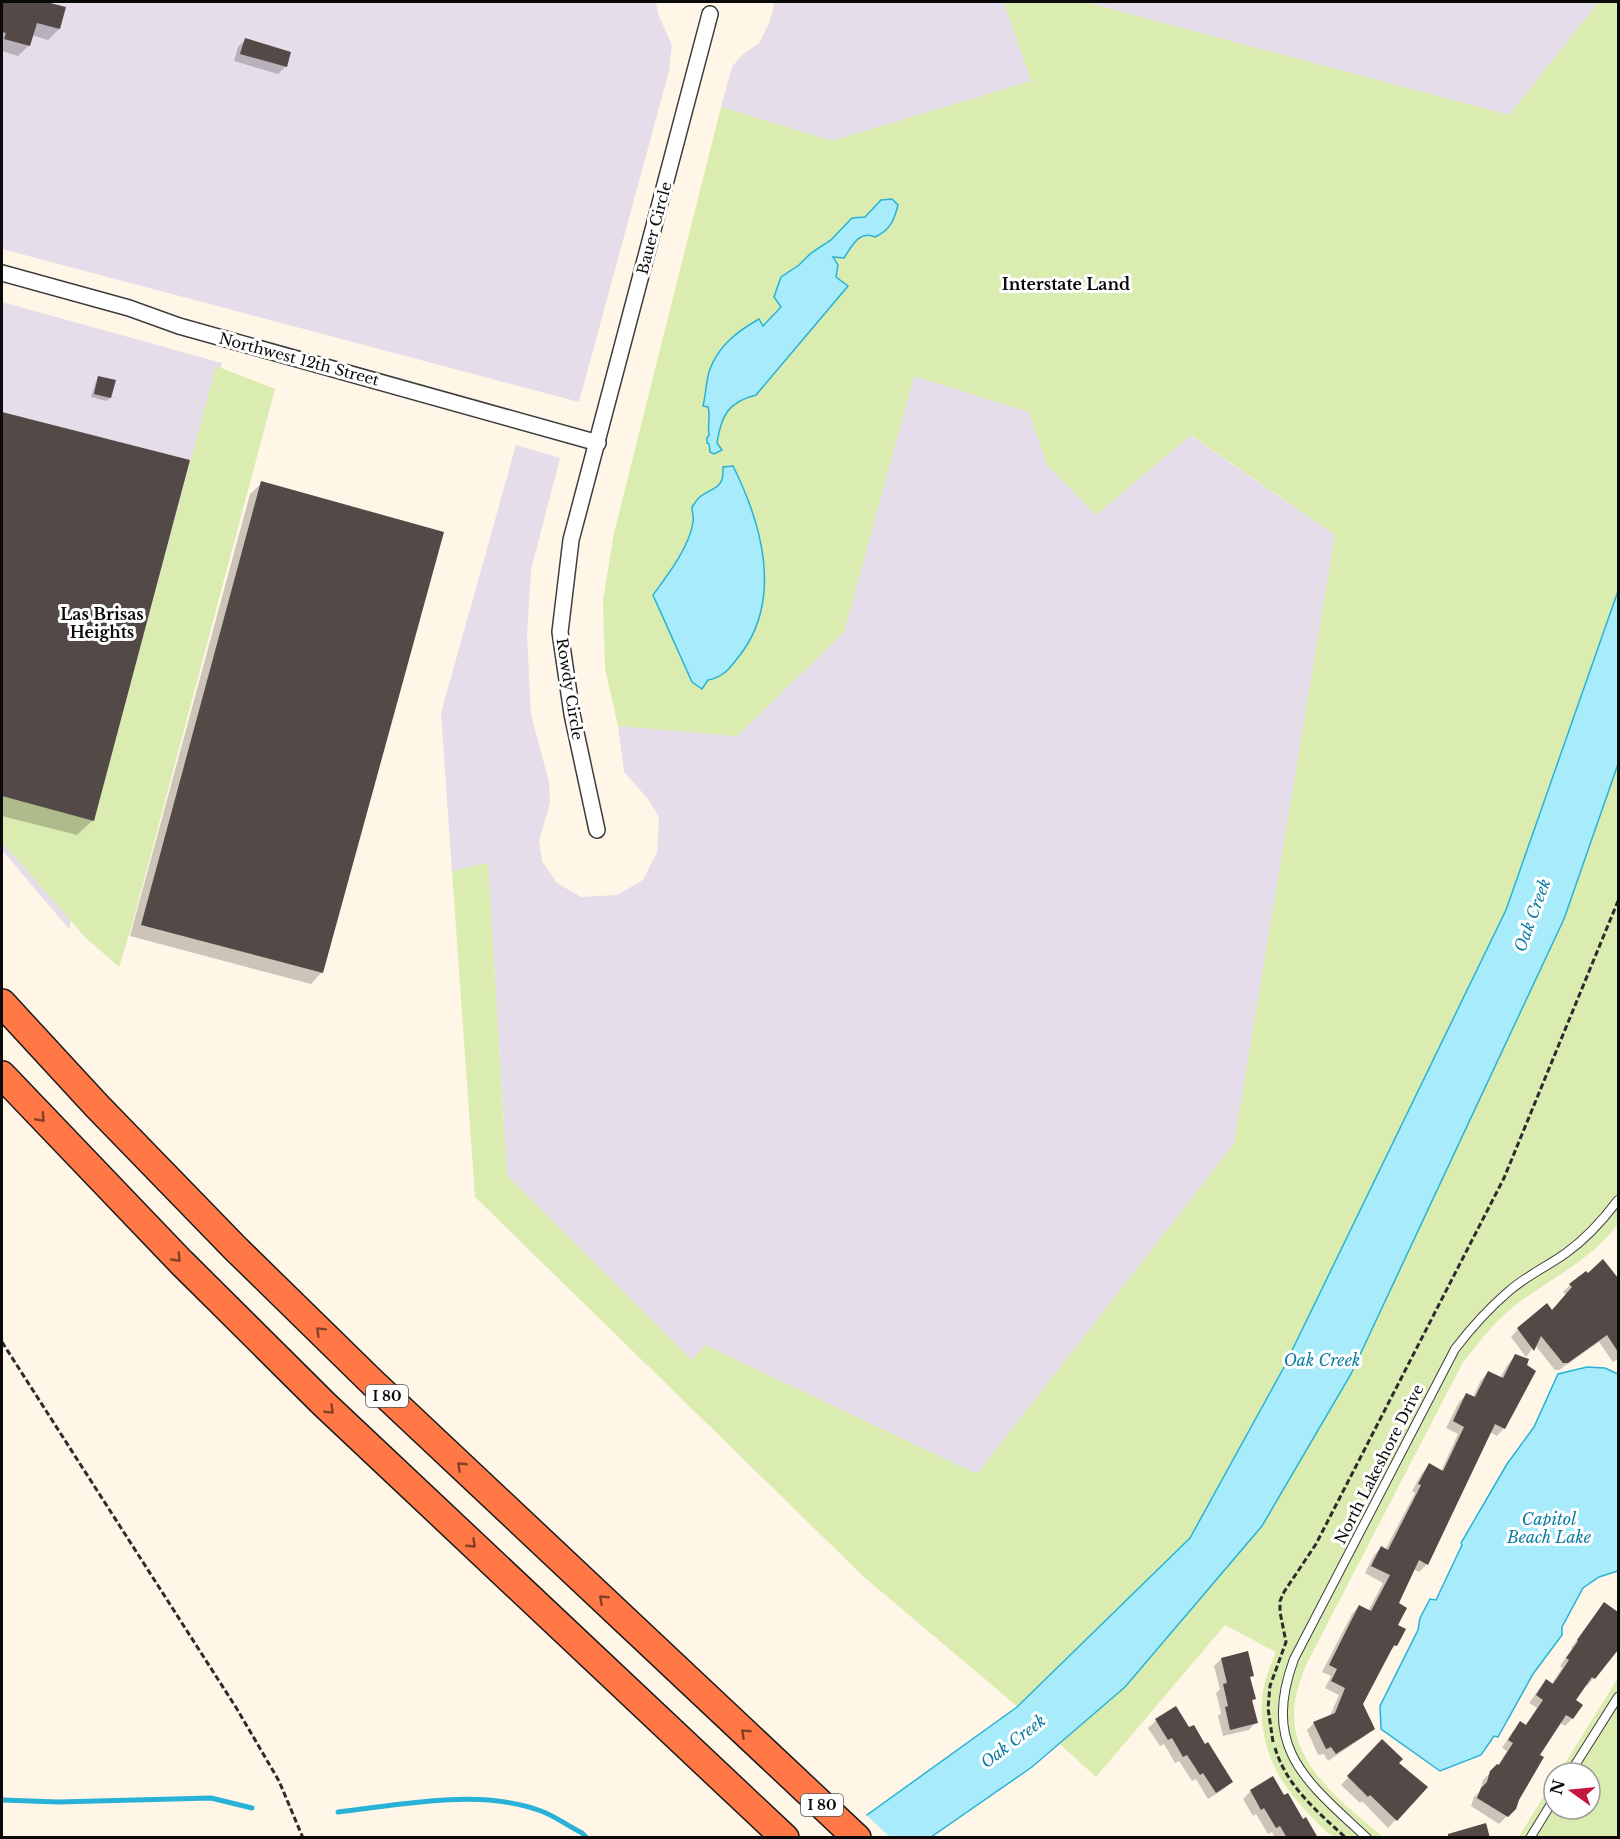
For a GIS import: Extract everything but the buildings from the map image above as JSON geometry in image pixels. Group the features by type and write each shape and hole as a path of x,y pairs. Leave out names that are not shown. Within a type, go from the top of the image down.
{"highway":[{"name":"I 80","path":"2,1003 97,1106 372,1382 857,1838"},
{"path":"2,1075 181,1262 324,1404 785,1838"}],"street":[{"name":"Bauer Circle","path":"598,443 710,14"},
{"name":"Northwest 12th Street","path":"2,273 129,308 179,326 598,443"},
{"name":"Rowdy Circle","path":"597,830 572,714 560,632 571,540 598,443"}],"lane":[{"name":"North Lakeshore Drive","path":"1367,1838 1300,1772 1285,1738 1282,1700 1294,1659 1455,1350 1510,1290 1587,1236 1605,1218 1618,1200"},
{"path":"1578,1761 1618,1697"},
{"path":"1530,1838 1542,1818"}],"path":[{"path":"1346,1838 1296,1789 1287,1776 1271,1733 1268,1708 1270,1686 1286,1642 1280,1601 1316,1544 1503,1179 1618,901"},
{"path":"2,1342 242,1719 279,1781 303,1838"}],"shaded area":[{"path":"2,2 656,2 658,14 672,45 669,71 579,402 2,249"},
{"path":"773,2 1004,2 1031,81 832,141 721,107 732,67 741,56 759,43 768,25 774,7"},
{"path":"1091,2 1599,2 1509,115"},
{"name":"Las Brisas Heights","path":"2,302 222,363 69,929 2,850"},
{"path":"914,376 1029,412 1047,465 1190,435 1335,535 1234,1144 976,1475 705,1345 693,1361 507,1176 488,864 452,871 441,713 516,445 560,458 531,570 527,635 531,715 549,782 550,803 539,841 542,861 557,883 581,897 617,895 643,880 657,852 659,817 648,799 624,772 618,726 737,736 844,632"}],"green space":[{"path":"1004,2 1091,2 1509,115 1599,2 1618,2 1618,1224 1582,1260 1505,1314 1462,1364 1306,1665 1294,1708 1296,1734 1303,1752 1312,1769 1339,1799 1383,1837 1333,1836 1319,1824 1288,1789 1272,1762 1267,1748 1262,1717 1264,1687 1276,1652 1225,1625 1096,1777 1038,1724 864,1577 475,1197 452,871 488,863 507,1176 692,1360 705,1345 977,1474 1234,1144 1335,535 1191,435 1096,515 1047,465 1029,412 914,376 844,632 737,736 618,726 605,668 603,601 614,533 721,107 832,141 1031,81"},
{"path":"216,366 275,389 119,967 85,937 2,842 2,796 94,820"},
{"path":"1618,1678 1618,1837 1518,1838 1542,1799 1542,1821 1602,1821 1602,1761 1566,1761"}],"water":[{"path":"892,199 898,205 888,228 875,237 869,235 860,237 844,258 833,257 838,265 836,277 848,286 756,395 732,406 721,425 717,443 722,450 714,454 710,452 707,443 709,411 708,407 703,406 709,373 718,353 737,334 759,319 763,326 781,307 774,297 781,277 831,240 852,218 865,217 881,200"},
{"path":"733,466 752,512 764,561 761,610 753,633 740,655 726,671 708,680 702,689 692,682 653,595 687,541 693,520 692,507 700,497 720,483 723,467"},
{"name":"Oak Creek","path":"1618,591 1618,764 1564,919 1351,1374 1262,1526 1125,1687 1032,1767 931,1837 835,1838 1017,1707 1190,1538 1283,1369 1506,910"},
{"name":"Capitol Beach Lake","path":"1587,1367 1605,1368 1618,1374 1618,1571 1599,1577 1583,1588 1562,1627 1562,1635 1533,1674 1498,1737 1494,1736 1481,1755 1440,1771 1381,1729 1380,1706 1418,1630 1420,1618 1430,1599 1436,1600 1461,1543 1507,1464 1534,1427 1558,1374"}],"pier":[{"path":"864,1813 891,1838 832,1838 833,1835"}],"waterway":[{"path":"2,1800 58,1802 211,1798 252,1808"},
{"path":"338,1812 440,1800 493,1800 541,1811 587,1838"}],"district":[{"name":"Interstate Land","path":"1066,284"},
{"name":"Las Brisas Heights","path":"102,623"}]}
